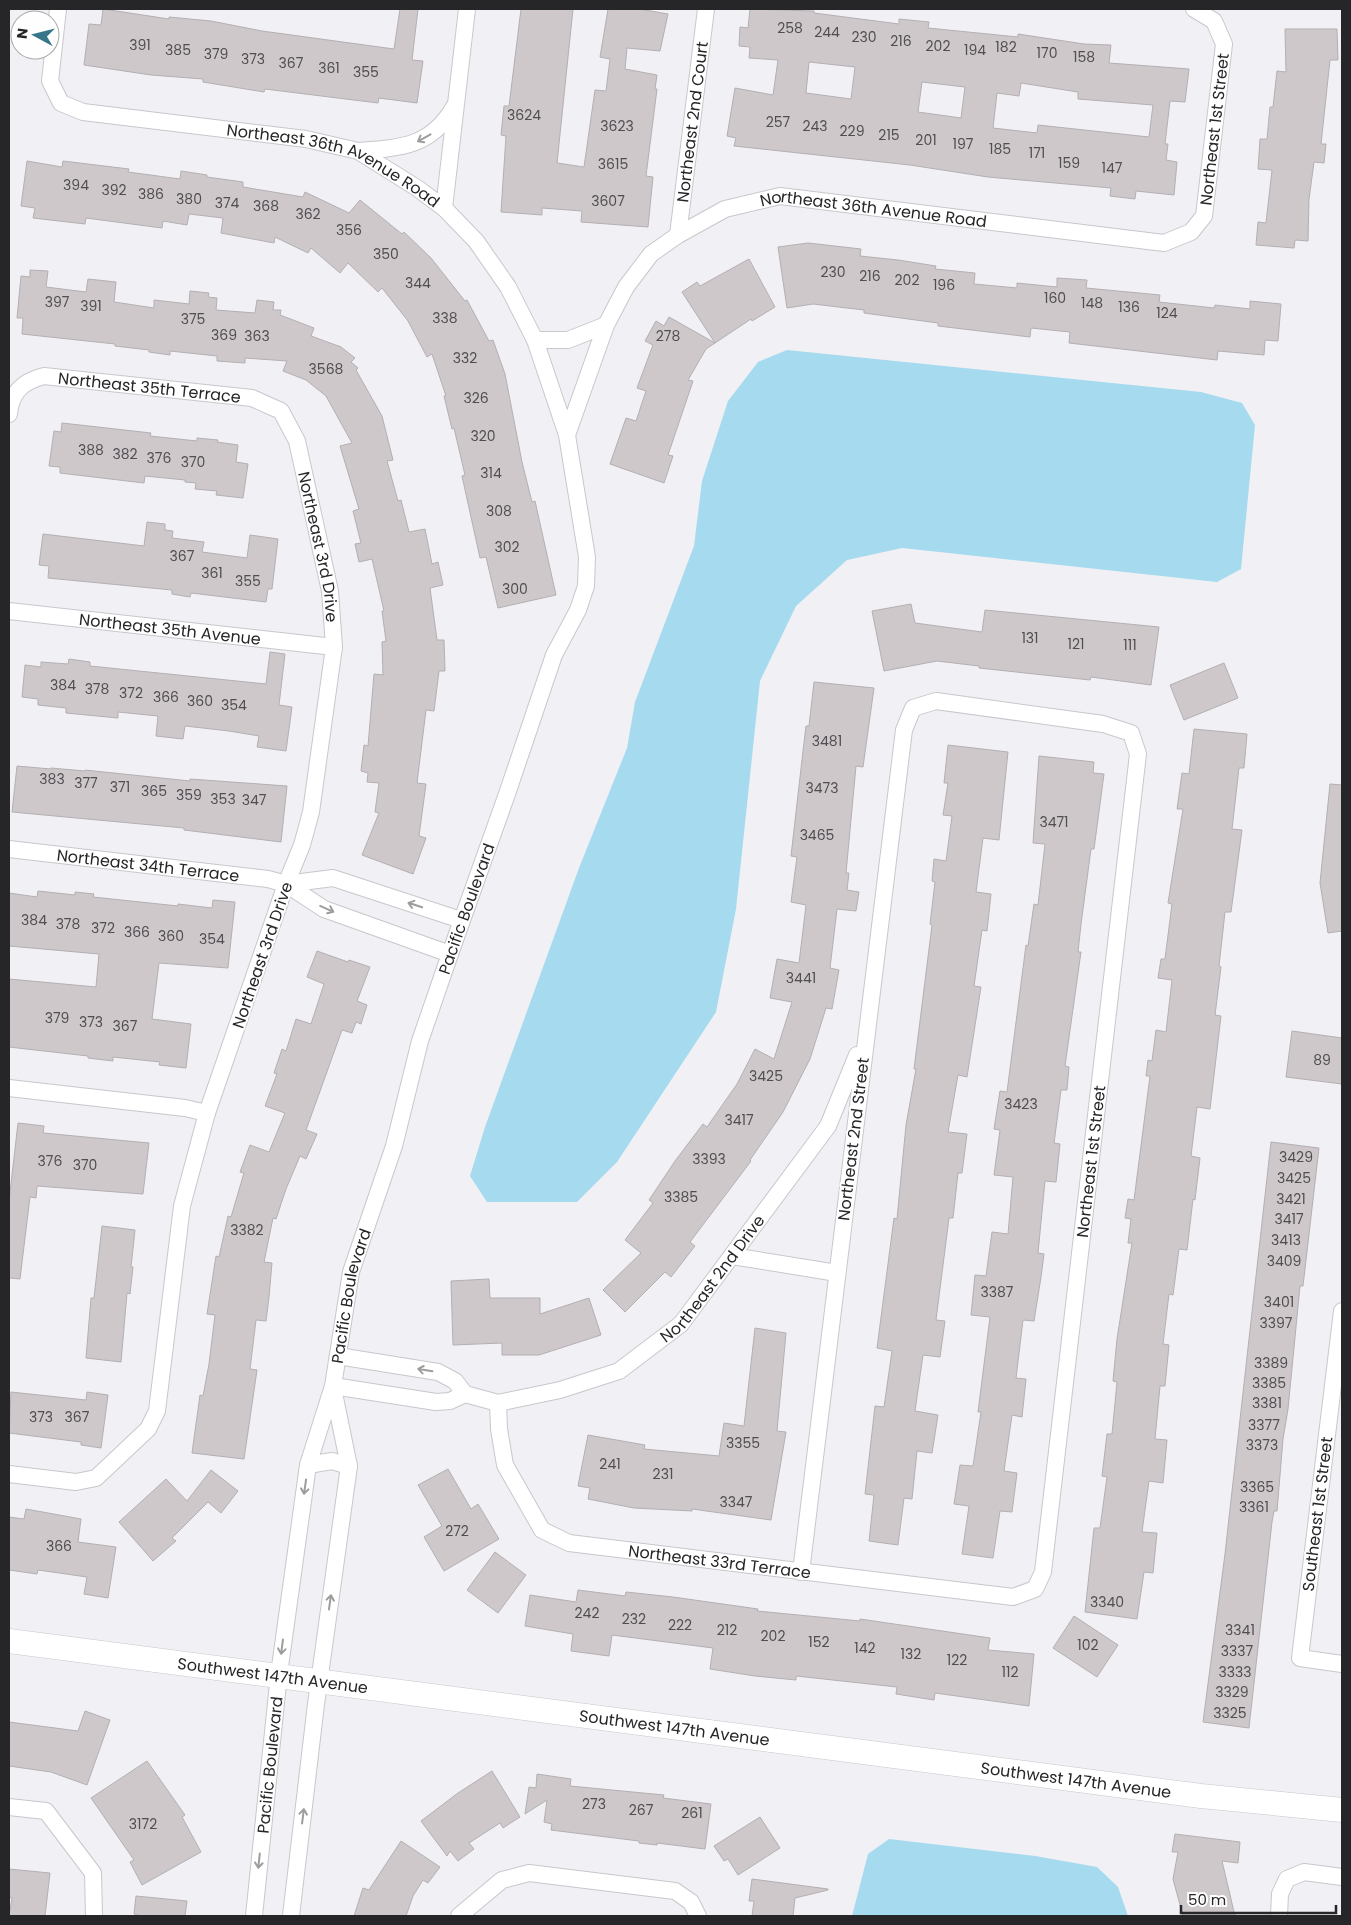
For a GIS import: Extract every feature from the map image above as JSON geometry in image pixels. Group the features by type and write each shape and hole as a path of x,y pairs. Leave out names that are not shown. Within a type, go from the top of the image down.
{"street":[{"name":"Northeast 36th Avenue Road","path":"58,9 50,81 61,102 83,112 306,139 358,151 444,208 476,240 508,287 535,340 568,435"},
{"path":"444,208 467,9"},
{"name":"Northeast 2nd Court","path":"678,236 706,9"},
{"name":"Northeast 1st Street","path":"1191,232 1204,216 1224,44 1214,21 1194,9"},
{"path":"358,151 398,147 425,139 446,121 456,103"},
{"name":"Northeast 36th Avenue Road","path":"568,435 606,326 626,287 651,254 678,236 726,209 780,196 1164,243 1191,232"},
{"path":"535,340 568,340 606,326"},
{"name":"Northeast 35th Terrace","path":"9,414 10,406 19,386 44,376 252,398 281,411"},
{"name":"Northeast 3rd Drive","path":"9,1474 76,1482 96,1478 148,1430 157,1411 182,1206 207,1113 286,884 302,845 311,812 334,647 330,591 297,441 281,411"},
{"name":"Pacific Boulevard","path":"254,1916 279,1674 308,1465 332,1386 351,1272 394,1146 420,1041 554,655 578,610 586,586 587,557 568,435"},
{"name":"Northeast 35th Avenue","path":"9,611 334,647"},
{"name":"Northeast 1st Street","path":"913,708 936,701 1104,724 1131,733 1138,754 1043,1572 1035,1589"},
{"name":"Northeast 2nd Street","path":"801,1572 904,730 913,708"},
{"name":"Northeast 34th Terrace","path":"9,849 268,880 286,884 333,878 462,920"},
{"name":"Northeast 34th Terrace","path":"286,884 324,909 450,954"},
{"name":"Northeast 2nd Drive","path":"338,1356 438,1372 455,1382 465,1394 498,1403 560,1390 619,1371 681,1324 828,1126 866,1034"},
{"path":"9,1088 185,1108 207,1113"},
{"path":"732,1256 837,1273"},
{"name":"Southeast 1st Street","path":"1342,1311 1300,1658 1342,1664"},
{"path":"332,1386 436,1402 450,1401 465,1394"},
{"name":"Pacific Boulevard","path":"291,1916 349,1466 332,1386"},
{"name":"Northeast 33rd Terrace","path":"498,1403 499,1430 505,1465 542,1530 569,1543 1013,1597 1035,1589"},
{"path":"308,1465 332,1461 349,1466"},
{"name":"Southwest 147th Avenue","path":"9,1641 279,1674 1201,1796 1342,1810"},
{"path":"9,1807 46,1811 92,1873 94,1916"},
{"path":"1279,1916 1280,1894 1287,1879 1304,1872 1342,1877"},
{"path":"459,1916 502,1880 529,1873 675,1891 690,1902 698,1916"}],"water":[{"path":"787,350 1201,392 1242,403 1255,425 1241,569 1217,582 902,548 847,560 796,606 760,681 736,909 716,1012 617,1162 577,1202 487,1202 470,1176 485,1127 579,868 627,748 635,702 694,546 702,481 728,401 758,362"},
{"path":"889,1839 1035,1856 1097,1867 1118,1887 1128,1916 852,1916 868,1854"}],"building":[{"path":"103,9 169,19 169,17 211,21 262,31 394,49 400,9 418,9 412,60 423,61 417,103 379,98 378,103 265,89 264,92 203,82 203,79 151,75 84,65 89,24 101,25"},
{"path":"521,9 573,9 557,163 584,167 595,90 606,91 610,59 600,57 608,9 639,9 668,14 660,51 627,48 625,69 657,75 655,89 657,89 646,176 653,177 648,227 581,222 582,211 542,208 542,215 501,212 506,136 501,135 504,106 509,106"},
{"path":"750,9 814,11 814,13 899,24 899,19 929,22 928,28 1018,37 1018,34 1084,44 1111,45 1109,63 1189,69 1185,102 1170,101 1165,144 1168,144 1166,160 1177,162 1174,195 1136,191 1135,199 1110,196 1111,188 988,177 910,165 734,146 736,138 727,136 735,88 773,95 778,60 749,58 750,47 739,46 740,27 748,28","holes":["809,62 855,67 851,99 806,93","922,82 965,87 961,118 918,112","1021,83 1078,92 1078,99 1153,105 1149,137 1038,125 1037,133 993,128 997,93 1019,96"]},
{"path":"1285,29 1337,29 1338,60 1330,60 1321,144 1326,144 1324,163 1314,162 1309,199 1308,241 1295,240 1294,248 1256,245 1258,222 1266,223 1272,170 1258,169 1260,139 1267,139 1270,107 1273,107 1277,71 1286,72"},
{"path":"27,161 62,167 63,161 129,169 128,172 180,179 181,171 207,175 207,177 243,182 243,187 303,197 305,192 349,213 360,200 402,234 404,232 431,258 465,301 467,300 489,341 493,340 505,374 522,462 532,502 535,501 556,595 498,608 486,557 480,558 462,476 465,475 454,428 452,429 444,396 446,396 432,354 427,357 408,321 382,288 378,292 348,263 340,273 311,248 308,253 275,237 274,243 221,233 223,218 189,214 187,225 163,221 162,228 86,218 85,224 33,218 35,208 21,206"},
{"path":"808,243 861,249 860,256 936,266 935,269 975,273 974,284 1017,288 1017,283 1057,287 1057,278 1087,280 1086,288 1160,295 1159,302 1214,308 1215,305 1250,309 1250,301 1281,304 1278,341 1265,340 1264,355 1218,351 1217,360 1069,343 1070,332 1031,328 1030,337 938,326 938,323 864,313 864,310 813,304 787,308 778,247"},
{"path":"749,259 775,307 752,321 751,319 715,343 682,292 697,282 700,286"},
{"path":"30,270 48,271 46,287 86,292 88,279 116,282 114,302 154,308 154,300 189,304 190,291 209,293 208,297 217,298 216,310 255,313 257,300 274,302 273,310 281,310 280,315 314,328 311,336 341,347 355,358 351,362 358,368 356,370 382,416 393,460 387,461 398,501 401,500 409,532 425,529 432,564 438,562 443,585 430,588 437,640 444,640 445,671 439,671 434,711 426,710 417,783 426,784 419,836 426,838 413,874 362,855 379,813 375,812 379,783 367,782 368,773 361,771 364,745 368,746 374,674 383,675 382,642 386,641 382,611 384,611 372,559 359,562 355,544 361,543 353,511 359,509 340,446 352,443 326,396 306,380 283,371 287,361 245,358 245,363 217,361 217,356 170,351 170,355 149,352 149,350 115,346 115,344 22,334 23,318 17,318 21,276 30,277"},
{"path":"669,317 715,343 706,349 688,380 693,381 668,455 673,456 664,483 610,464 626,418 636,421 646,391 637,388 653,345 645,341 656,321 664,326"},
{"path":"62,423 151,433 150,436 197,441 197,438 218,440 217,442 238,445 236,462 248,464 243,498 216,495 217,491 195,489 196,483 185,482 185,480 145,476 144,483 60,473 60,467 49,466 54,431 61,432"},
{"path":"147,522 165,524 165,530 173,531 172,538 204,542 202,552 247,558 250,535 278,539 272,589 268,589 266,602 191,593 190,597 172,594 172,590 48,578 49,566 39,565 43,534 144,546"},
{"path":"911,604 915,623 982,632 985,610 1159,627 1151,685 1091,677 1090,680 979,668 979,666 937,661 884,671 872,611"},
{"path":"270,652 285,654 279,705 292,707 286,751 257,747 259,736 229,731 185,726 183,739 156,736 158,716 118,712 118,718 66,713 66,708 38,705 38,699 22,697 25,665 41,667 41,662 68,664 69,659 90,662 90,666 266,684"},
{"path":"1224,663 1238,698 1184,720 1170,685"},
{"path":"814,682 874,688 863,767 856,766 846,873 849,873 847,890 859,892 856,911 837,909 830,968 839,970 832,1009 826,1008 810,1059 783,1112 751,1161 690,1242 695,1246 671,1277 665,1272 625,1312 603,1290 641,1253 625,1240 653,1203 649,1200 675,1161 703,1124 707,1127 737,1084 755,1049 774,1059 792,1002 770,998 777,959 799,963 806,905 791,902 797,857 791,856 806,726 809,726"},
{"path":"1194,729 1247,734 1244,768 1239,768 1232,829 1242,830 1231,912 1225,912 1215,1015 1221,1016 1210,1109 1197,1107 1191,1156 1200,1158 1195,1200 1193,1199 1187,1250 1179,1249 1173,1295 1169,1294 1163,1344 1169,1345 1165,1386 1160,1386 1155,1439 1167,1440 1163,1483 1149,1481 1142,1532 1157,1533 1153,1573 1144,1572 1137,1619 1085,1612 1094,1528 1100,1528 1107,1477 1102,1476 1107,1434 1112,1434 1117,1382 1113,1381 1117,1339 1132,1243 1128,1243 1131,1219 1125,1218 1128,1199 1134,1200 1150,1076 1146,1076 1148,1060 1152,1061 1156,1030 1166,1032 1172,980 1158,978 1161,959 1165,959 1172,904 1168,903 1183,809 1177,809 1182,773 1189,774"},
{"path":"948,745 1008,752 999,840 983,838 976,892 991,894 987,931 982,930 974,986 981,987 967,1077 958,1075 948,1132 967,1134 962,1173 958,1173 953,1218 949,1218 936,1320 945,1321 940,1357 923,1355 915,1411 938,1415 932,1453 917,1451 912,1499 904,1498 898,1545 869,1541 874,1495 865,1494 875,1406 884,1407 892,1351 877,1348 894,1218 897,1219 906,1125 916,1069 914,1069 932,925 930,924 935,882 932,881 934,859 946,861 952,816 943,815 948,783 944,783"},
{"path":"1039,756 1094,762 1093,773 1104,774 1081,924 1078,952 1081,952 1065,1066 1069,1067 1067,1090 1061,1090 1054,1143 1060,1144 1056,1182 1045,1181 1038,1253 1044,1254 1041,1277 1034,1321 1023,1320 1016,1378 1026,1379 1022,1417 1012,1415 1004,1471 1017,1473 1012,1512 1000,1511 993,1558 962,1554 969,1506 954,1504 960,1465 973,1466 981,1412 978,1412 990,1317 971,1315 975,1275 986,1276 992,1232 1008,1234 1013,1177 994,1175 1000,1130 994,1129 1000,1091 1007,1092 1026,945 1028,946 1034,904 1038,905 1045,844 1033,843"},
{"path":"17,766 85,770 190,781 190,779 287,786 281,842 184,830 184,828 12,812"},
{"path":"1330,784 1342,785 1342,931 1328,933 1320,883"},
{"path":"38,891 75,895 75,892 94,894 93,897 212,908 213,900 235,902 228,968 159,963 152,1019 191,1024 186,1068 159,1065 160,1062 113,1057 113,1061 88,1058 88,1056 9,1047 9,979 96,987 99,954 9,946 9,893 37,897"},
{"path":"317,951 348,962 349,960 370,967 357,1001 367,1005 361,1024 356,1022 352,1033 342,1030 306,1130 317,1134 306,1159 300,1156 276,1219 273,1218 264,1262 272,1263 269,1297 266,1321 256,1320 250,1369 257,1370 244,1459 192,1453 200,1395 203,1396 209,1364 215,1315 207,1314 216,1256 219,1257 228,1216 231,1217 244,1173 240,1172 250,1145 269,1152 285,1113 265,1106 277,1074 274,1073 282,1049 286,1051 296,1019 311,1024 324,984 307,977"},
{"path":"1292,1031 1342,1038 1342,1084 1286,1077"},
{"path":"18,1123 44,1126 43,1133 149,1143 143,1194 37,1186 36,1198 30,1197 20,1279 9,1278 9,1201"},
{"path":"1271,1142 1319,1148 1303,1286 1300,1286 1277,1511 1274,1511 1272,1522 1249,1728 1203,1722 1225,1554"},
{"path":"102,1226 135,1230 131,1267 133,1267 130,1294 127,1293 121,1362 86,1358 91,1298 94,1298"},
{"path":"489,1279 490,1298 540,1298 540,1314 589,1298 601,1335 539,1355 502,1355 502,1343 453,1345 451,1281"},
{"path":"755,1328 786,1333 777,1431 786,1432 771,1520 692,1509 692,1511 634,1508 588,1499 590,1488 578,1486 588,1435 645,1445 644,1449 719,1456 724,1423 744,1426"},
{"path":"11,1392 86,1400 87,1392 108,1395 101,1448 81,1445 81,1442 9,1433"},
{"path":"448,1469 471,1509 478,1504 499,1539 444,1571 424,1537 442,1526 418,1485"},
{"path":"211,1470 238,1491 221,1513 208,1502 172,1538 176,1541 153,1561 119,1522 166,1479 187,1501"},
{"path":"26,1509 81,1519 78,1542 116,1547 108,1598 84,1594 87,1577 38,1570 37,1574 9,1570 9,1517 24,1519"},
{"path":"495,1552 526,1575 498,1613 467,1590"},
{"path":"578,1590 625,1596 626,1592 673,1597 758,1609 757,1611 860,1621 860,1619 990,1638 988,1650 1034,1654 1029,1706 935,1693 934,1700 896,1694 897,1687 796,1676 796,1680 710,1669 713,1648 612,1635 609,1656 571,1651 573,1634 525,1626 530,1595 576,1602"},
{"path":"1074,1616 1118,1645 1097,1677 1053,1648"},
{"path":"85,1711 110,1720 87,1785 51,1772 9,1766 9,1722 78,1731"},
{"path":"147,1761 185,1815 182,1817 201,1852 142,1885 130,1862 134,1860 91,1798"},
{"path":"492,1771 520,1817 503,1828 500,1823 469,1843 474,1849 458,1861 450,1851 447,1856 421,1821 458,1793"},
{"path":"537,1774 571,1779 570,1786 664,1795 663,1798 711,1804 705,1849 657,1843 657,1845 639,1843 639,1841 551,1830 552,1824 544,1822 547,1800 525,1814 529,1787 536,1788"},
{"path":"760,1817 780,1848 738,1875 728,1859 724,1861 714,1846"},
{"path":"1175,1834 1240,1842 1238,1863 1222,1861 1235,1916 1183,1916 1173,1879 1178,1852 1172,1852"},
{"path":"401,1841 440,1867 428,1883 423,1880 413,1896 406,1916 354,1916 363,1888 369,1890"},
{"path":"9,1869 50,1873 45,1916 9,1916 12,1898 9,1897"},
{"path":"752,1879 828,1890 795,1898 793,1916 752,1916 754,1901 749,1901"},
{"path":"136,1896 187,1901 185,1916 141,1916 134,1914"}]}
